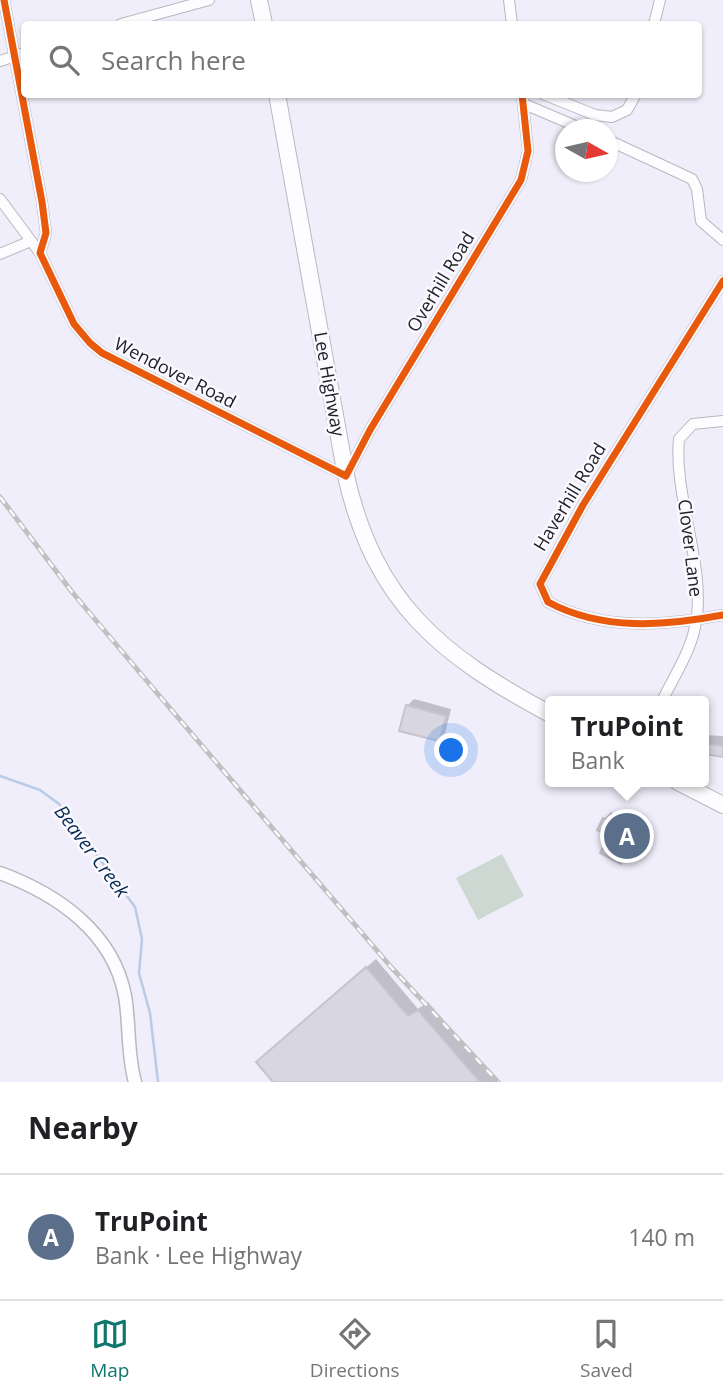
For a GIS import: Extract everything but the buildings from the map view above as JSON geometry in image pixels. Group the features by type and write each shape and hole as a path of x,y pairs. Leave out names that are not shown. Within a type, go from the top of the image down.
{"main road":[{"path":"260,0 264,21"},
{"name":"Lee Highway","path":"278,98 346,476 353,505 371,552 389,585 418,622 475,672 545,711"},
{"path":"688,787 723,805"}],"street":[{"path":"0,61 20,54 4,0"},
{"path":"132,21 209,0"},
{"path":"509,0 512,21"},
{"path":"655,21 660,0"},
{"path":"26,98 45,226 40,253"},
{"path":"554,98 605,117 627,110 634,98"},
{"path":"523,99 562,119"},
{"name":"Overhill Road","path":"346,476 370,430 521,180 528,151 523,99"},
{"path":"618,145 689,176 695,184 701,221 723,240"},
{"name":"Wendover Road","path":"0,199 40,253 74,324 90,344 102,353 346,476"},
{"path":"0,254 31,240"},
{"name":"Haverhill Road","path":"697,619 640,624 597,621 548,602 543,596 540,584 583,505 723,281"},
{"name":"Clover Lane","path":"664,696 692,641 697,619 690,538 678,459 679,439 693,424 723,421"},
{"path":"697,619 723,615"},
{"path":"0,873 29,884 65,905 99,941 122,984 135,1082"}],"shaded area":[{"path":"502,854 524,896 478,920 456,878"}],"waterway":[{"name":"Beaver Creek","path":"0,776 40,790 59,804 135,907 142,939 139,973 150,1013 158,1082"}],"railway":[{"path":"0,497 72,592 157,693 391,967 498,1082"}],"cycle path":[{"path":"4,0 21,90"},
{"path":"22,98 46,233 40,253 74,324 90,343 102,353 346,476 370,430 521,180 528,151 522,98"},
{"path":"723,281 583,505 540,584 548,602 590,618 612,622 679,622 723,615"}],"place":[{"name":"TruPoint","path":"627,836"}]}
